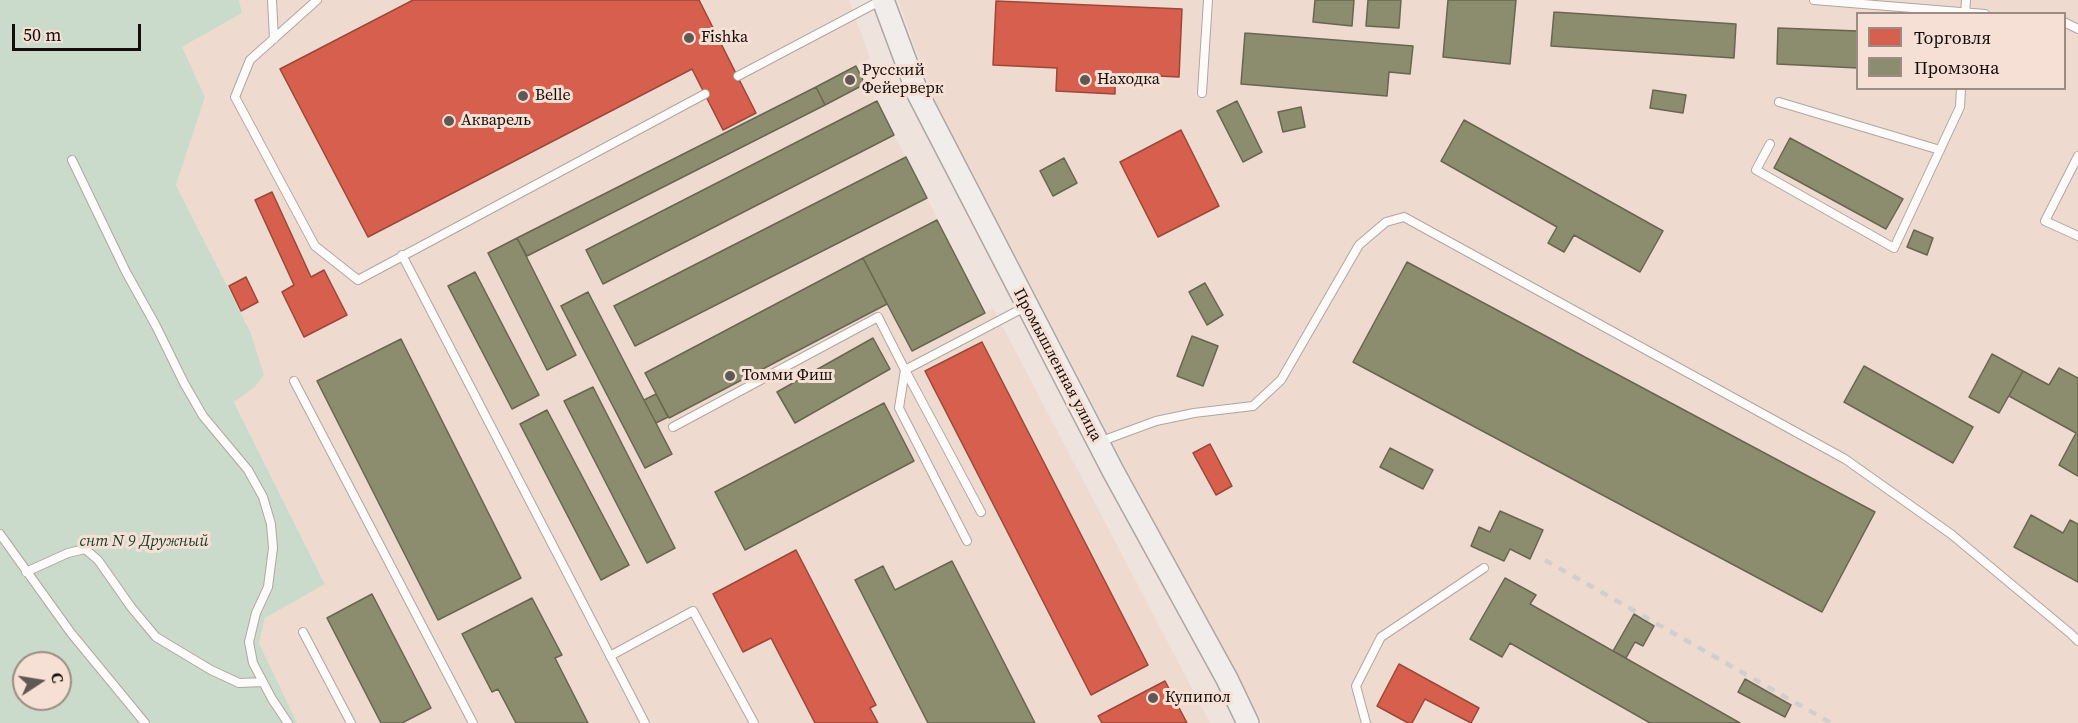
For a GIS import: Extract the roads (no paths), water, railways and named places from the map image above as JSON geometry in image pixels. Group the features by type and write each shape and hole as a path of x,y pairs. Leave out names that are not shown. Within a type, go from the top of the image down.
{"main road":[{"name":"Промышленная улица","path":"882,0 918,94 1026,307 1227,679 1248,723"}],"lane":[{"path":"272,0 274,39"},
{"path":"317,0 250,60 235,97 315,246 358,280 705,94"},
{"path":"738,76 882,0"},
{"path":"1202,93 1208,0"},
{"path":"1814,0 1953,12"},
{"path":"1770,144 1756,170 1894,248 1960,107 1961,90"},
{"path":"1779,102 1940,150"},
{"path":"2078,156 2045,222 2078,236"},
{"path":"72,160 126,272 184,383 203,416 248,470 263,497 271,524 273,548 268,587 256,613 249,642 254,663 263,682 288,723"},
{"path":"1098,443 1156,421 1194,413 1253,406 1281,380 1359,245 1386,222 1404,217 1845,459 1951,534 2078,641"},
{"path":"402,255 645,723"},
{"path":"905,370 1026,307"},
{"path":"673,427 878,317 981,512"},
{"path":"905,370 899,408 966,541"},
{"path":"294,381 474,723"},
{"path":"0,534 70,633 145,723"},
{"path":"26,572 68,553 85,549 98,560 131,608 156,637 239,683 263,682"},
{"path":"1366,723 1356,686 1381,637 1484,568"},
{"path":"610,656 693,611 754,723"},
{"path":"303,632 351,723"}],"railway":[{"path":"1545,560 1831,723"}],"place":[{"name":"Fishka","path":"689,38"},
{"name":"Русский Фейерверк","path":"850,80"},
{"name":"Находка","path":"1085,80"},
{"name":"Belle","path":"523,96"},
{"name":"Акварель","path":"449,121"},
{"name":"Томми Фиш","path":"730,376"},
{"name":"Купипол","path":"1153,698"}],"park label":[{"name":"снт N 9 Дружный","path":"144,542"}]}
